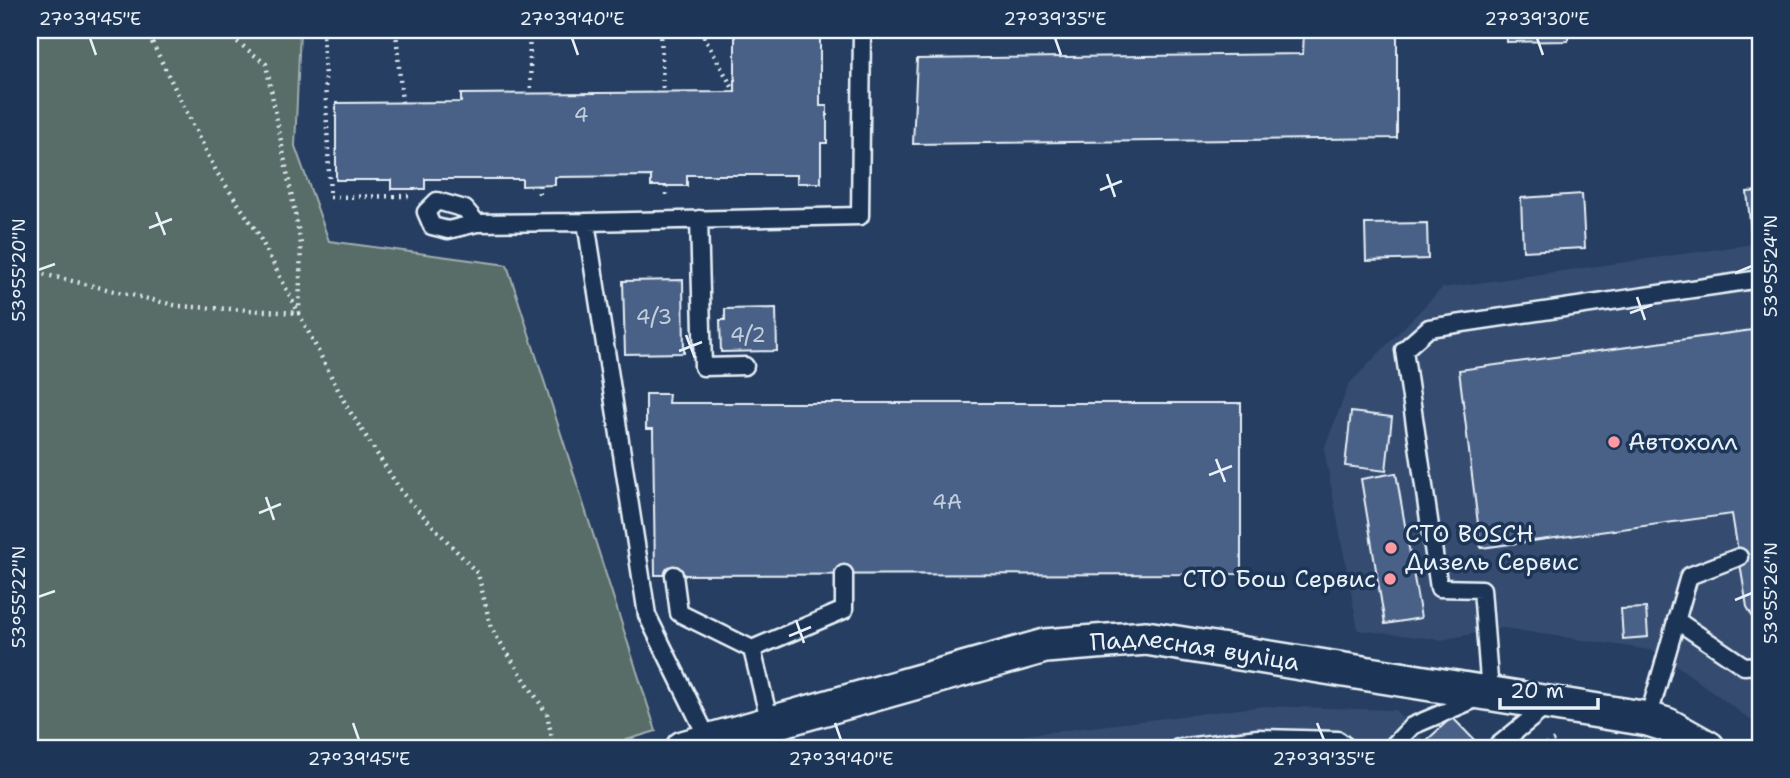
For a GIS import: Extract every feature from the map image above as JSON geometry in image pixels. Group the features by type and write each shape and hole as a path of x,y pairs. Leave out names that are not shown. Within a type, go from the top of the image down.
{"street":[{"name":"Падлесная вуліца","path":"696,745 773,736 1045,646 1146,638 1648,719 1667,725 1708,748"}],"lane":[{"path":"478,223 860,216 862,30"},
{"path":"699,219 703,367 745,366"},
{"path":"586,222 648,615 696,745"},
{"path":"1391,748 1412,726 1490,693 1482,589 1439,588 1404,350 1429,328 1760,279"},
{"path":"1648,719 1689,576 1739,557"},
{"path":"674,575 679,613 752,649 844,610 844,575"},
{"path":"1676,620 1744,666 1760,665"},
{"path":"752,649 773,736"},
{"path":"1495,748 1550,704"},
{"path":"1178,748 1258,738 1338,740 1348,748"}],"path":[{"path":"146,30 216,171 256,230 347,407 402,494 478,574 491,628 547,714 554,748"},
{"path":"222,30 267,64 301,244 299,313"},
{"path":"420,196 330,197 323,33 425,30"},
{"path":"529,30 531,93"},
{"path":"662,30 663,92"},
{"path":"700,30 735,92"},
{"path":"396,31 402,103"},
{"path":"30,271 178,306 299,313"}],"shaded area":[{"path":"1760,243 1760,727 1664,656 1650,650 1502,628 1442,640 1358,630 1324,449 1349,384 1442,288"},
{"path":"1264,706 1395,710 1425,741 1452,717 1482,748 1009,748 1024,735"}],"green space":[{"path":"30,30 300,30 295,146 329,241 507,265 656,731 600,748 30,748"}],"building":[{"path":"735,30 825,30 820,31 820,106 827,106 827,143 821,143 821,183 797,183 797,175 687,175 687,186 651,186 651,176 555,177 555,185 522,186 522,179 425,179 425,189 391,189 391,180 336,180 336,103 461,102 461,94 735,92"},
{"path":"1304,30 1397,30 1397,138 913,144 917,59 1303,54"},
{"path":"1506,30 1568,30 1568,41 1507,42"},
{"path":"1760,191 1760,241 1752,242 1747,192"},
{"path":"1582,194 1585,248 1523,251 1521,198"},
{"path":"1427,223 1428,259 1366,261 1365,224"},
{"path":"683,280 684,353 625,354 623,281"},
{"path":"776,308 777,351 721,352 720,320 725,320 725,309"},
{"name":"Автохолл","path":"1760,329 1760,622 1754,619 1747,607 1732,514 1481,548 1459,370"},
{"path":"646,394 669,394 668,403 1241,403 1241,574 655,575 653,429 646,429"},
{"path":"1351,412 1392,417 1386,471 1345,466"},
{"name":"СТО BOSCH Дизель Сервис","path":"1396,473 1421,618 1385,624 1361,479"},
{"path":"1646,608 1648,637 1623,639 1621,609"},
{"path":"1452,717 1482,748 1418,748 1425,742"}],"place":[{"name":"Автохолл","path":"1614,442"},
{"name":"СТО BOSCH Дизель Сервис","path":"1391,548"},
{"name":"СТО Бош Сервис","path":"1390,579"}]}
